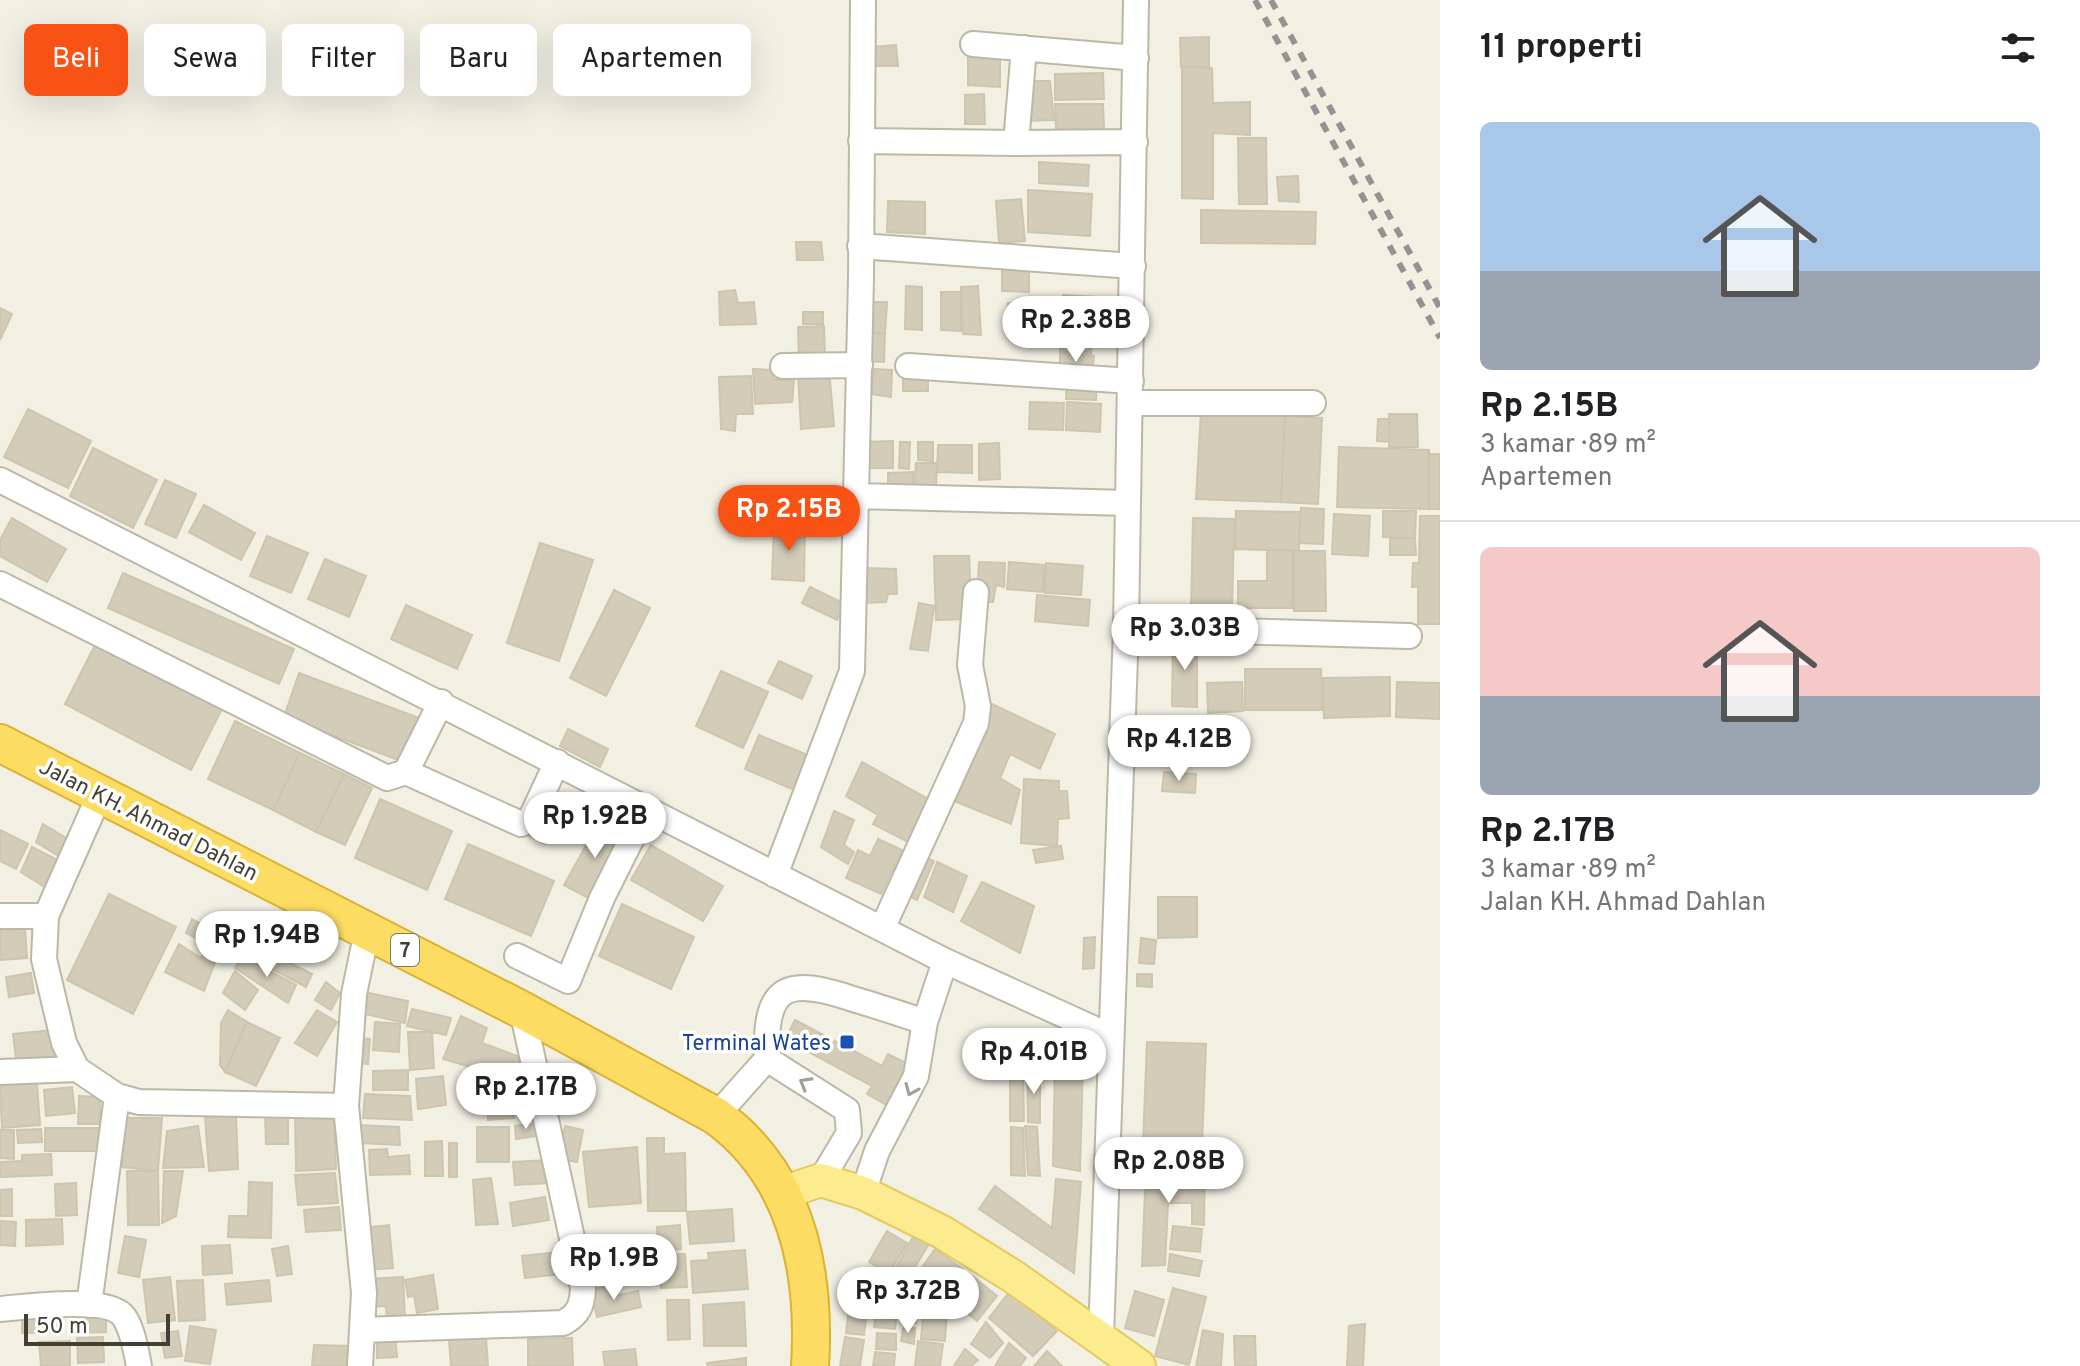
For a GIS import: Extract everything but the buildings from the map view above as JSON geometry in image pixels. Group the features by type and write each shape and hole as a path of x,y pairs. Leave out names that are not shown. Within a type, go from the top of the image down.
{"highway":[{"name":"Jalan KH. Ahmad Dahlan","path":"0,743 522,1010 716,1116 745,1137 782,1193"},
{"name":"7","path":"782,1193 799,1232 807,1276 812,1336 810,1366"}],"main road":[{"path":"782,1193 821,1180 863,1193 954,1239 1101,1337 1139,1366"}],"street":[{"path":"775,875 852,671 860,365 863,0"},
{"path":"1101,1337 1126,628 1136,0"},
{"path":"973,44 1136,58"},
{"path":"1016,143 1024,48"},
{"path":"861,141 1135,142"},
{"path":"860,246 1133,266"},
{"path":"783,366 860,365"},
{"path":"908,366 1131,392 1313,403"},
{"path":"0,480 945,961 1110,1036"},
{"path":"857,496 1128,503"},
{"path":"0,584 387,778 406,772 521,824 530,820 557,762"},
{"path":"882,929 976,723 970,665 976,592"},
{"path":"1126,628 1409,636"},
{"path":"406,772 441,702"},
{"path":"100,794 46,916 46,972 64,1043 77,1069 117,1096 139,1102 346,1106"},
{"path":"517,956 568,981 602,898 647,808"},
{"path":"0,916 46,916"},
{"path":"360,1366 364,1293 346,1106 354,994 367,931"},
{"path":"863,1193 877,1151 916,1076 925,1022 945,961"},
{"path":"716,1116 767,1059 766,1034 771,1013 778,997 792,987 822,988 925,1022"},
{"path":"362,1330 563,1323 574,1317 582,1305 583,1288 522,1010"},
{"path":"767,1059 847,1110 849,1133 821,1180"},
{"path":"0,1072 77,1069"},
{"path":"89,1305 117,1096"},
{"path":"0,1309 89,1305 115,1308 125,1317 139,1366"}],"railway":[{"path":"1255,0 1440,338"},
{"path":"1271,0 1440,308"}],"place":[{"name":"Terminal Wates","path":"847,1042"}]}
